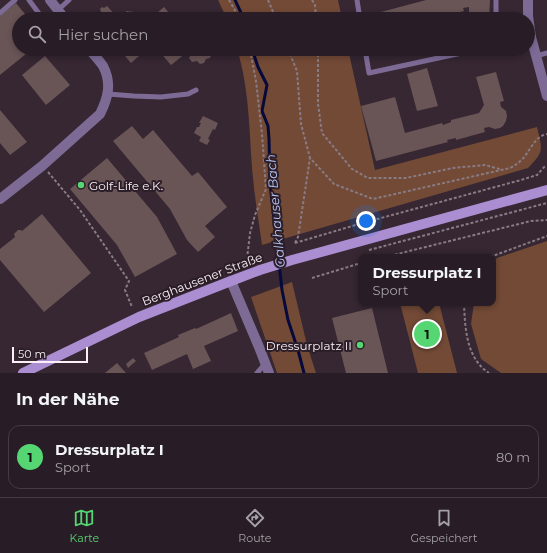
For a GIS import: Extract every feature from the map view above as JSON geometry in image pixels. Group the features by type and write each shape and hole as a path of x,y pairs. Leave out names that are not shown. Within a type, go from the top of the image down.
{"main road":[{"name":"Berghausener Straße","path":"23,373 139,317 260,270 547,190"},
{"name":"Berghausener Straße","path":"34,373 56,357"}],"street":[{"path":"50,0 58,10"},
{"path":"528,0 528,12"},
{"path":"0,200 42,166 100,114 105,105 108,94 108,80 103,66 95,56"},
{"path":"536,56 547,96"},
{"path":"231,281 268,368"}],"lane":[{"path":"0,13 15,0"},
{"path":"29,0 38,12"},
{"path":"58,10 69,0"},
{"path":"357,0 359,12"},
{"path":"496,0 496,12"},
{"path":"536,56 547,53"},
{"path":"366,56 369,73 448,56"},
{"path":"108,94 161,97 188,94 196,90"},
{"path":"257,373 268,368"}],"path":[{"path":"229,0 236,12"},
{"path":"268,0 273,12"},
{"path":"312,0 315,5 316,12"},
{"path":"247,259 250,233 255,215 266,189 262,134 252,56"},
{"path":"291,56 297,71 301,124 310,158 298,237 295,243 521,180 537,175 546,165"},
{"path":"318,56 318,104 322,133 352,169 368,178 406,178 454,168 485,165 504,170"},
{"path":"310,158 334,184 373,199 504,170 519,163 539,137 547,134"},
{"path":"42,166 80,210 129,281 125,290 132,308"},
{"path":"370,250 547,203"},
{"path":"397,254 531,221 547,220"},
{"path":"496,255 547,236"},
{"path":"312,278 358,264"},
{"path":"464,306 465,322 470,350 476,362 488,373"}],"shaded area":[{"path":"218,0 338,0 341,12 224,12"},
{"path":"239,56 350,56 375,170 537,127 541,145 540,153 528,168 262,245 254,186 247,96"},
{"path":"547,241 547,373 501,373 481,359 471,324 474,306 496,306 497,258"},
{"path":"292,282 307,345 316,373 277,373 251,297"},
{"path":"401,306 440,306 457,373 418,373"}],"building":[{"path":"426,0 490,0 489,12 469,12 469,7 463,8 464,11 460,12 381,12"},
{"path":"16,3 23,12 12,12 12,56 23,56 0,75 0,16"},
{"path":"107,6 113,12 101,12 100,9 102,7 104,8"},
{"path":"164,7 168,12 158,12"},
{"path":"45,56 70,85 46,105 22,75"},
{"path":"125,56 139,56 131,63"},
{"path":"163,56 182,56 171,65"},
{"path":"190,56 211,56 210,58 206,59 204,63 200,64 197,61 192,62 189,58"},
{"path":"427,68 438,106 417,111 407,74"},
{"path":"496,72 504,101 500,102 501,107 506,111 507,116 503,126 495,129 489,127 484,128 485,132 456,140 456,138 447,140 448,142 376,161 361,106 395,97 405,133 442,123 443,125 451,122 451,120 479,113 484,105 476,77"},
{"path":"0,110 27,142 10,155 0,143"},
{"path":"203,116 218,123 208,139 210,140 207,145 199,141 201,137 194,133 197,127 199,127 201,123 199,123"},
{"path":"132,126 143,139 153,130 192,176 198,172 227,207 205,226 215,237 198,252 187,240 170,209 113,141"},
{"path":"107,158 157,217 177,254 135,277 117,245 70,189"},
{"path":"42,214 91,273 44,312 0,260 0,249 15,237 14,234 18,230 22,231"},
{"name":"Dressurplatz II","path":"372,308 388,373 346,373 332,318"},
{"path":"231,313 238,331 204,346 211,361 193,369 187,354 152,370 144,353 179,337 178,335 195,328 196,329"},
{"path":"133,358 136,361 128,368 126,364"},
{"path":"117,363 126,373 105,373"}],"waterway":[{"name":"Galkhauser Bach","path":"235,0 241,12"},
{"name":"Galkhauser Bach","path":"254,56 267,85 262,111 268,126 270,183 282,290 288,320 304,373"}],"place":[{"name":"Golf-Life e.K.","path":"81,185"},
{"name":"Dressurplatz I","path":"427,334"},
{"name":"Dressurplatz II","path":"360,345"}]}
